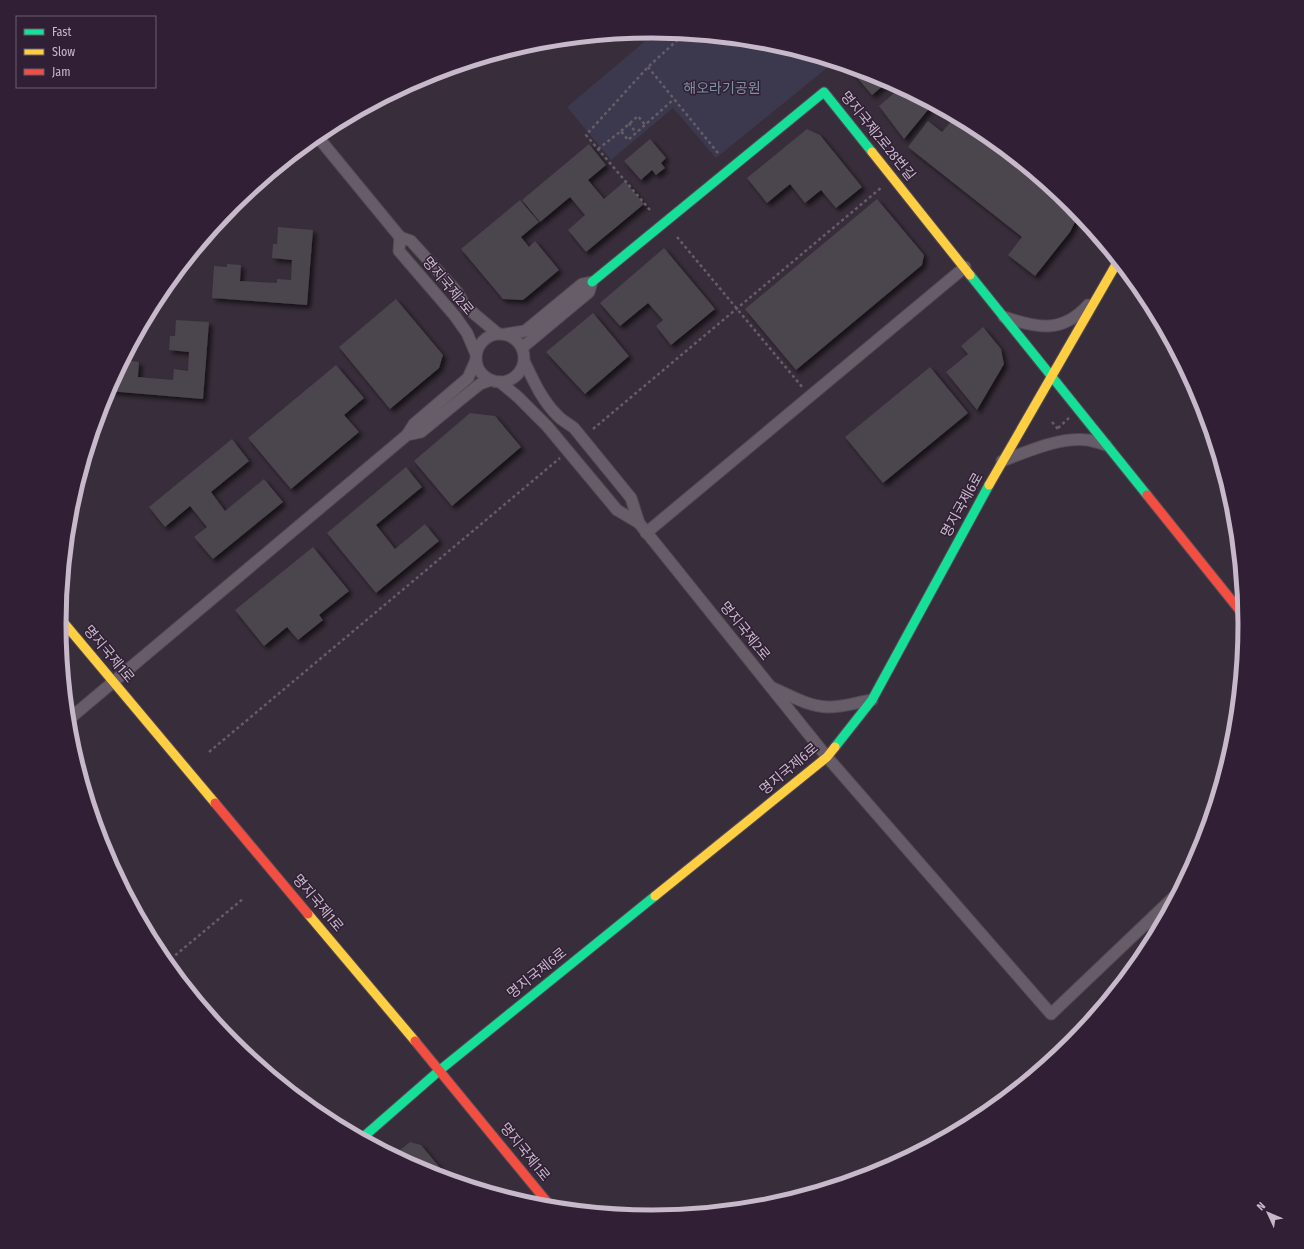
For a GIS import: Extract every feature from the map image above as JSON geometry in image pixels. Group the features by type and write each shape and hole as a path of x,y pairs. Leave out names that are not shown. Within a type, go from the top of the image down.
{"street":[{"name":"명지국제2로28번길","path":"501,334 525,331 582,284 592,282 824,92 1238,608"},
{"name":"명지국제2로","path":"321,141 400,237 411,241 458,293 465,306 501,334"},
{"name":"명지국제2로","path":"400,237 399,251 455,316 467,333 476,357"},
{"name":"명지국제6로","path":"365,1135 440,1070 827,757 872,700 1002,461 1115,265"},
{"path":"646,533 965,267"},
{"name":"명지국제2로28번길","path":"522,347 589,292 592,282"},
{"path":"1004,317 1030,326 1045,327 1057,325 1069,321 1079,314 1100,291"},
{"path":"73,716 407,435 414,424 468,378 478,347 483,340 489,336 501,334 512,336 519,341 525,355 522,370 516,377 508,381 496,381 480,384 421,432 407,435"},
{"path":"476,357 479,370 485,377 496,381"},
{"name":"명지국제2로","path":"524,363 540,394 549,406 559,417 574,428 631,498 639,524"},
{"name":"명지국제2로","path":"496,381 518,397 546,426 617,510 639,524 827,757 1051,1014 1168,902"},
{"path":"1002,461 1042,447 1065,441 1088,440 1106,445"},
{"name":"명지국제1로","path":"66,625 440,1070 547,1201"},
{"path":"769,686 808,704 821,706 837,706 872,700"}],"path":[{"path":"650,210 586,135 648,67 679,39"},
{"path":"648,67 718,154"},
{"path":"621,131 628,140 674,99"},
{"path":"598,149 638,116 645,125"},
{"path":"629,123 636,133"},
{"path":"593,429 882,188"},
{"path":"677,237 803,388"},
{"path":"1058,428 1070,417"},
{"path":"1052,422 1062,434"},
{"path":"209,752 560,457"},
{"path":"171,959 244,898"}],"green space":[{"name":"해오라기공원","path":"649,38 690,39 729,43 766,49 830,66 716,158 673,108 611,160 567,107"},
{"path":"1115,984 1067,1039 1032,1071"}],"building":[{"path":"854,74 883,86 872,95"},
{"path":"896,92 929,108 904,139 879,106"},
{"path":"928,121 942,132 952,121 978,137 1009,159 1039,184 1076,220 1070,232 1035,276 1008,255 1022,237 908,147"},
{"path":"807,129 820,135 862,187 836,208 821,190 805,203 790,184 767,203 747,178"},
{"path":"650,139 666,158 661,163 665,168 656,175 652,170 641,180 624,161"},
{"path":"589,144 606,165 588,180 604,199 625,181 644,204 586,252 568,230 585,215 570,197 540,222 522,200"},
{"path":"877,199 924,255 922,265 796,370 745,309"},
{"path":"520,200 539,222 521,237 529,247 535,241 559,270 523,300 503,299 461,249"},
{"path":"278,227 313,230 307,305 212,298 214,266 227,267 227,264 241,265 240,281 277,283 277,279 291,280 292,260 272,258 273,244 277,244"},
{"path":"664,248 715,309 671,345 656,326 663,320 648,303 620,326 600,303"},
{"path":"396,299 443,355 439,368 390,409 339,347"},
{"path":"593,313 629,356 585,394 546,352"},
{"path":"176,320 209,322 203,399 114,391 128,360 139,362 138,377 173,380 174,369 188,371 189,352 169,350 170,336 175,336"},
{"path":"983,327 1001,349 1004,364 977,410 946,372 968,354 961,346"},
{"path":"336,365 364,398 344,415 359,432 291,489 248,438"},
{"path":"930,367 968,413 883,483 845,437"},
{"path":"470,413 495,416 521,447 452,506 414,461"},
{"path":"232,439 249,461 211,492 225,511 264,479 283,502 213,559 194,537 207,527 190,506 165,527 149,507"},
{"path":"406,467 422,487 376,525 395,549 425,524 439,541 376,593 327,533"},
{"path":"313,547 349,591 319,615 323,620 298,640 287,627 264,646 235,610"},
{"path":"410,1142 421,1145 444,1172 428,1166 397,1153"}],"traffic: fast":[{"path":"592,282 824,92 872,152"},
{"path":"970,275 1147,495"},
{"path":"835,747 872,700 989,485"},
{"path":"365,1135 440,1070 655,896"}],"traffic: slow":[{"path":"872,152 970,275"},
{"path":"989,485 1116,265"},
{"path":"66,625 215,803"},
{"path":"655,896 827,757 835,747"},
{"path":"308,914 415,1041"}],"traffic: jam":[{"path":"1147,495 1238,608"},
{"path":"215,803 308,914"},
{"path":"415,1041 547,1201"}]}
